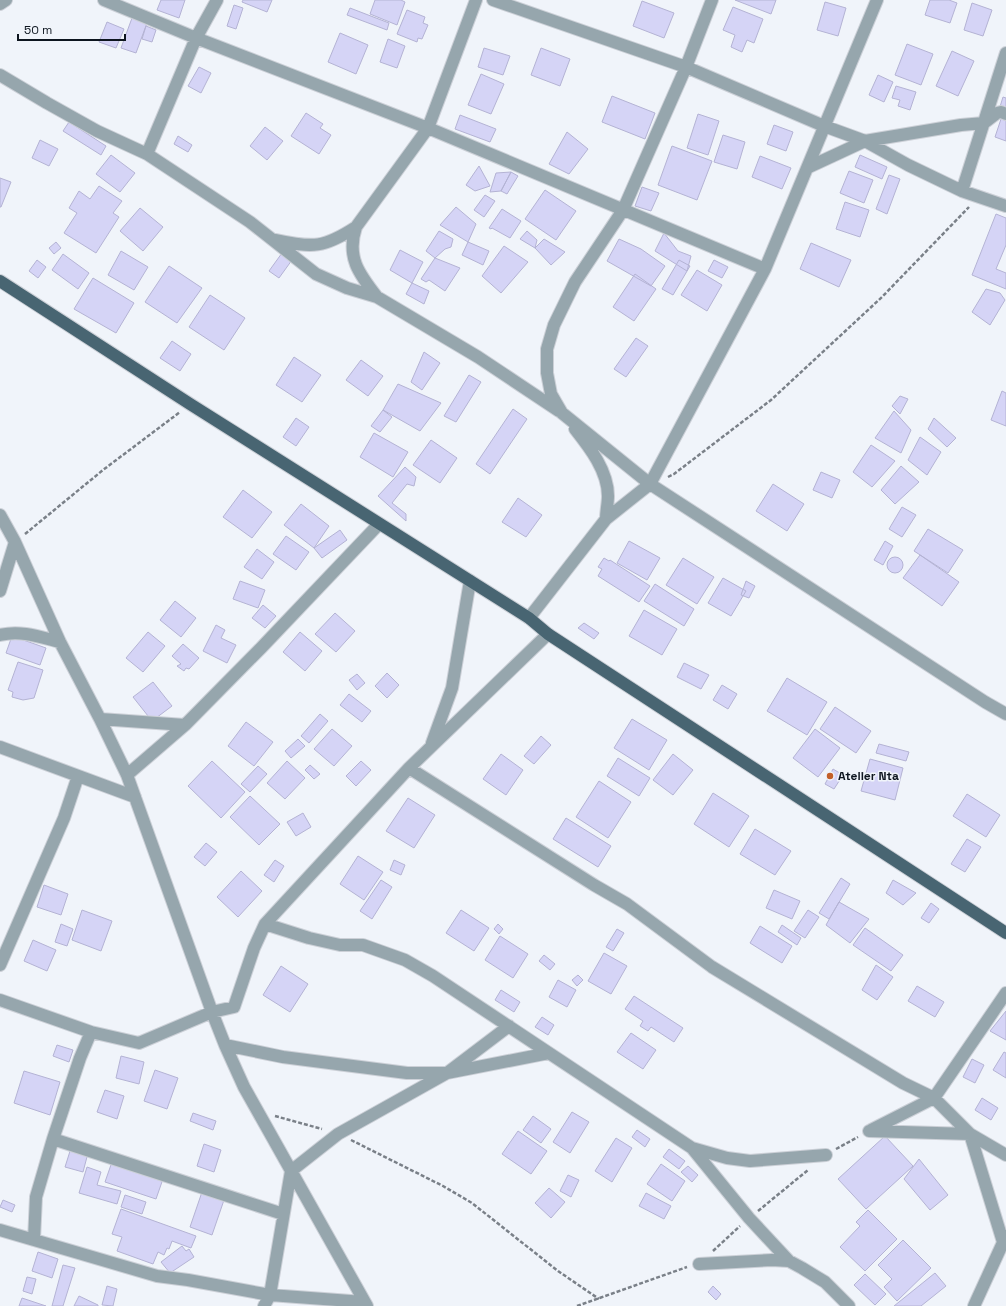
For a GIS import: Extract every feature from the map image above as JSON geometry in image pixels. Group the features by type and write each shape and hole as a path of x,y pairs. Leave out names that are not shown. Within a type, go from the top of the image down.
{"main road":[{"path":"0,281 190,404 529,618 548,634 1006,933"}],"street":[{"path":"0,4 6,0"},
{"path":"104,0 196,38 428,128 765,269"},
{"path":"147,154 196,38 217,0"},
{"path":"377,297 365,281 356,265 352,249 353,236 356,227 428,128 476,0"},
{"path":"493,0 686,67 824,126 865,141 908,165 962,191 1006,206"},
{"path":"606,519 608,495 603,473 591,449 562,413 551,394 547,373 547,349 554,326 575,282 623,210 686,67 712,0"},
{"path":"529,618 606,519 650,484 765,269 809,167 824,126 877,0"},
{"path":"962,191 1006,53"},
{"path":"0,75 97,131 147,154 250,222 316,274 347,288 377,297 478,357 562,413 650,484 985,702 1006,714"},
{"path":"809,167 865,141 961,125 984,123 997,113 1001,112 1006,114"},
{"path":"273,240 297,245 318,245 339,238 356,227"},
{"path":"0,515 60,642 100,719 127,776 212,1012 244,1087 366,1304"},
{"path":"127,776 185,725 273,636 379,524"},
{"path":"0,591 14,542"},
{"path":"431,747 452,688 470,581"},
{"path":"0,635 25,633 60,642"},
{"path":"0,1000 91,1032 139,1043 212,1012 234,1007 254,948 265,924 409,768 548,634"},
{"path":"100,719 185,725"},
{"path":"0,747 135,797"},
{"path":"409,768 594,886 628,904 712,967 903,1083 934,1098 970,1134 1006,1155"},
{"path":"0,965 64,818 78,776"},
{"path":"265,924 309,938 340,945 363,945 405,960 433,976 692,1148 749,1218 789,1261 825,1282 849,1306"},
{"path":"869,1131 934,1098 1006,993"},
{"path":"267,1301 291,1171 338,1134 447,1073 508,1026"},
{"path":"34,1240 36,1197 53,1139 80,1058 91,1032"},
{"path":"225,1045 282,1057 407,1073 447,1073 549,1053"},
{"path":"869,1131 970,1134"},
{"path":"970,1134 1004,1239 974,1306"},
{"path":"53,1139 283,1214"},
{"path":"692,1148 727,1158 750,1161 826,1155"},
{"path":"0,1230 157,1276 195,1281 267,1301 366,1304"},
{"path":"699,1264 772,1260 789,1261"}],"path":[{"path":"650,484 674,474 771,400 882,297 980,197"},
{"path":"14,542 103,470 190,404"},
{"path":"258,1111 338,1134 443,1186 472,1203 558,1271 599,1299"},
{"path":"826,1155 869,1131"},
{"path":"577,1306 699,1264 749,1218 808,1170"},
{"path":"586,1304 590,1306"}],"building":[{"path":"161,0 185,0 179,18 157,10"},
{"path":"243,0 272,0 267,12 242,2"},
{"path":"375,0 401,0 405,2 397,25 370,14"},
{"path":"735,0 776,0 771,14"},
{"path":"930,0 949,0 957,3 950,23 925,15"},
{"path":"642,1 674,13 664,38 633,26"},
{"path":"825,2 846,8 838,36 817,30"},
{"path":"972,3 992,10 983,36 964,30"},
{"path":"234,5 243,8 236,29 227,26"},
{"path":"733,7 763,19 754,43 747,40 742,52 731,47 735,35 723,30"},
{"path":"350,8 389,23 387,30 347,15"},
{"path":"407,10 425,17 423,23 428,25 422,39 418,38 417,42 397,34"},
{"path":"132,18 147,23 136,53 121,48"},
{"path":"107,22 124,29 116,48 99,42"},
{"path":"146,26 156,30 152,42 142,39"},
{"path":"340,33 368,45 356,74 328,62"},
{"path":"388,39 405,46 397,68 380,62"},
{"path":"907,44 933,54 921,85 895,75"},
{"path":"484,48 510,56 503,75 478,67"},
{"path":"541,48 570,59 560,86 531,75"},
{"path":"952,51 974,61 958,96 936,86"},
{"path":"199,67 211,73 201,93 188,86"},
{"path":"481,74 504,84 491,114 468,105"},
{"path":"878,75 893,82 884,102 869,95"},
{"path":"896,86 916,92 910,110 898,106 900,100 892,98"},
{"path":"612,96 655,113 645,139 602,122"},
{"path":"1003,97 1006,98 1006,112 999,110"},
{"path":"306,113 323,124 320,128 331,135 319,154 291,136"},
{"path":"698,114 719,121 708,155 687,148"},
{"path":"460,115 496,129 490,142 455,129"},
{"path":"1002,116 1006,117 1006,141 995,137"},
{"path":"69,122 106,146 101,155 63,131"},
{"path":"774,125 793,132 786,151 767,144"},
{"path":"265,127 283,141 267,160 250,146"},
{"path":"567,132 588,149 569,174 549,164"},
{"path":"723,135 745,142 737,169 714,162"},
{"path":"178,136 192,145 188,152 174,144"},
{"path":"40,140 58,149 49,166 32,158"},
{"path":"672,146 712,161 697,200 658,185"},
{"path":"111,155 135,173 120,192 96,174"},
{"path":"860,155 887,167 882,179 855,167"},
{"path":"760,156 791,168 782,189 752,177"},
{"path":"479,166 490,186 475,191 466,185"},
{"path":"849,171 873,180 864,203 840,193"},
{"path":"511,172 518,176 507,194 501,191"},
{"path":"511,172 501,191 490,192 496,173"},
{"path":"889,175 900,179 887,214 876,209"},
{"path":"0,178 11,182 1,207 0,207"},
{"path":"99,186 122,201 113,213 119,217 96,253 64,233 77,213 69,208 79,191 90,199"},
{"path":"642,187 659,193 651,211 635,206"},
{"path":"545,190 576,211 556,240 525,219"},
{"path":"485,195 495,201 484,217 474,210"},
{"path":"845,202 869,210 860,237 836,229"},
{"path":"456,207 476,224 468,242 440,225"},
{"path":"140,208 163,227 143,251 120,231"},
{"path":"502,209 521,221 510,238 492,228 489,228"},
{"path":"996,214 1006,218 1006,245 996,269 1006,273 1006,289 972,275"},
{"path":"439,231 453,239 451,247 445,249 435,258 426,251"},
{"path":"527,231 537,240 535,248 520,239"},
{"path":"664,233 678,251 691,256 687,271 655,251"},
{"path":"544,239 565,252 551,265 535,248"},
{"path":"619,239 641,249 665,266 651,286 607,261"},
{"path":"56,242 61,248 54,254 49,248"},
{"path":"468,242 489,251 483,265 462,255"},
{"path":"811,243 851,260 839,287 800,269"},
{"path":"504,246 528,262 501,293 482,276"},
{"path":"400,250 423,262 412,283 390,270"},
{"path":"121,251 148,267 134,290 108,275"},
{"path":"282,253 292,260 279,278 269,271"},
{"path":"63,254 89,273 78,289 52,270"},
{"path":"435,258 460,268 445,291 429,280 426,282 421,279"},
{"path":"37,260 46,267 38,278 29,271"},
{"path":"679,260 690,266 673,295 662,289"},
{"path":"714,260 728,267 722,278 708,271"},
{"path":"169,266 202,288 177,323 145,302"},
{"path":"697,270 722,285 707,311 681,295"},
{"path":"635,274 656,289 634,321 613,307"},
{"path":"93,278 134,303 116,333 74,309"},
{"path":"412,283 429,291 424,304 406,294"},
{"path":"986,289 1000,293 1005,300 990,325 972,312"},
{"path":"210,295 245,318 224,350 189,327"},
{"path":"636,338 648,346 626,377 614,369"},
{"path":"172,341 191,354 180,371 160,358"},
{"path":"424,352 440,363 422,390 411,382"},
{"path":"294,357 321,375 302,402 276,385"},
{"path":"361,360 383,376 368,396 346,380"},
{"path":"469,375 481,382 456,422 444,416"},
{"path":"398,384 441,403 420,431 383,410"},
{"path":"1002,391 1006,393 1006,426 991,420"},
{"path":"900,396 908,399 900,414 892,406"},
{"path":"513,409 527,419 490,474 476,464"},
{"path":"383,410 392,417 380,432 371,426"},
{"path":"894,411 911,430 901,453 875,438"},
{"path":"296,418 309,427 296,446 283,437"},
{"path":"934,418 956,438 947,447 928,429"},
{"path":"374,433 408,452 393,477 360,457"},
{"path":"920,437 941,452 927,475 908,460"},
{"path":"431,440 457,458 440,483 413,465"},
{"path":"871,445 895,461 872,487 853,472"},
{"path":"901,466 919,482 895,504 881,490"},
{"path":"405,467 416,477 414,486 407,484 392,503 406,514 406,521 378,496"},
{"path":"821,472 840,480 832,498 813,490"},
{"path":"773,484 804,504 787,531 756,511"},
{"path":"243,490 272,512 252,538 223,517"},
{"path":"518,498 542,515 526,537 502,522"},
{"path":"301,504 329,526 314,548 284,525"},
{"path":"902,507 916,515 902,537 889,529"},
{"path":"928,529 963,550 948,573 914,551"},
{"path":"340,530 347,540 322,558 314,548"},
{"path":"286,536 309,552 296,570 273,554"},
{"path":"629,541 660,558 647,580 617,563"},
{"path":"885,541 893,546 883,565 874,560"},
{"path":"257,549 274,562 262,579 244,567"},
{"path":"920,555 959,582 942,606 903,578"},
{"path":"892,557 898,557 903,562 901,571 898,573 892,573 887,568 887,562"},
{"path":"604,558 609,561 610,560 650,586 639,602 598,576 602,569 598,567"},
{"path":"683,558 714,577 697,604 666,585"},
{"path":"723,578 746,591 731,616 708,603"},
{"path":"240,581 265,590 258,608 233,599"},
{"path":"746,581 755,586 749,598 741,595"},
{"path":"655,584 694,609 684,626 644,601"},
{"path":"175,601 196,618 181,637 160,620"},
{"path":"263,605 276,616 265,628 252,618"},
{"path":"644,610 677,629 662,655 629,636"},
{"path":"335,613 355,631 336,652 315,634"},
{"path":"584,623 599,633 594,639 578,628"},
{"path":"216,625 225,630 221,638 236,645 227,663 203,651"},
{"path":"148,632 165,646 143,672 126,658"},
{"path":"300,632 322,651 305,671 283,652"},
{"path":"12,636 46,648 40,665 6,653"},
{"path":"183,644 199,658 189,669 186,668 184,671 177,666 181,664 172,656"},
{"path":"18,662 43,670 34,698 23,700 12,697 13,692 8,690"},
{"path":"684,663 709,675 701,689 677,677"},
{"path":"387,673 399,685 387,698 375,686"},
{"path":"357,674 365,683 357,690 349,680"},
{"path":"787,678 827,702 807,735 767,711"},
{"path":"153,682 172,706 152,721 133,697"},
{"path":"722,685 737,694 728,709 713,700"},
{"path":"349,694 371,711 362,722 340,705"},
{"path":"835,707 871,731 856,753 820,729"},
{"path":"320,714 328,721 309,743 301,736"},
{"path":"632,719 667,740 649,770 614,748"},
{"path":"246,722 273,742 254,766 228,746"},
{"path":"332,729 352,746 334,766 314,749"},
{"path":"815,729 840,748 818,777 793,758"},
{"path":"541,736 551,745 534,764 524,756"},
{"path":"298,739 305,746 291,758 285,751"},
{"path":"879,744 909,752 906,761 876,753"},
{"path":"501,754 523,770 506,795 483,779"},
{"path":"673,754 693,770 673,795 653,780"},
{"path":"618,758 650,778 639,796 607,776"},
{"path":"870,759 903,768 895,800 861,791"},
{"path":"212,761 245,792 221,818 188,786"},
{"path":"287,761 305,778 285,799 267,783"},
{"path":"361,761 371,770 356,786 346,776"},
{"path":"310,765 320,774 314,779 305,770"},
{"path":"258,766 267,774 250,792 241,784"},
{"path":"833,769 843,775 834,789 825,784"},
{"path":"599,781 631,802 608,838 576,817"},
{"path":"713,793 749,816 729,847 694,824"},
{"path":"967,794 1000,815 986,837 953,816"},
{"path":"250,796 280,824 259,845 230,817"},
{"path":"408,798 435,815 414,848 386,831"},
{"path":"303,813 311,827 296,836 287,822"},
{"path":"566,818 611,846 598,867 553,839"},
{"path":"755,829 791,851 775,875 740,854"},
{"path":"967,839 981,847 965,872 951,864"},
{"path":"206,843 217,852 205,866 194,857"},
{"path":"358,856 383,872 364,900 340,884"},
{"path":"275,860 284,866 274,882 264,875"},
{"path":"394,860 405,865 401,875 390,870"},
{"path":"241,871 262,891 238,917 217,897"},
{"path":"841,878 850,884 829,919 819,913"},
{"path":"381,880 392,887 372,919 360,911"},
{"path":"893,880 916,893 903,905 886,893"},
{"path":"44,885 68,894 61,915 37,907"},
{"path":"774,890 800,901 792,919 766,908"},
{"path":"839,902 869,919 850,943 826,925"},
{"path":"931,903 939,909 929,923 921,918"},
{"path":"82,910 112,921 101,951 72,940"},
{"path":"461,910 489,928 474,951 446,933"},
{"path":"808,910 819,917 805,938 794,931"},
{"path":"61,924 73,929 67,946 55,942"},
{"path":"498,924 503,929 499,934 494,929"},
{"path":"782,925 801,938 797,945 778,932"},
{"path":"760,926 792,946 782,963 750,943"},
{"path":"865,928 903,955 891,971 853,945"},
{"path":"617,929 624,933 613,951 606,947"},
{"path":"500,936 528,954 513,978 485,960"},
{"path":"33,940 56,950 47,971 24,961"},
{"path":"604,953 627,966 611,994 588,981"},
{"path":"544,955 555,964 550,970 539,961"},
{"path":"876,965 893,977 877,1000 862,990"},
{"path":"281,966 308,984 290,1012 263,995"},
{"path":"578,975 583,980 577,986 572,980"},
{"path":"558,980 576,990 567,1007 549,997"},
{"path":"917,986 944,1002 935,1017 908,1001"},
{"path":"501,990 520,1002 514,1012 495,1000"},
{"path":"634,996 683,1028 674,1042 651,1027 648,1031 640,1026 643,1021 625,1009"},
{"path":"1006,1011 1006,1040 990,1031"},
{"path":"542,1017 554,1025 548,1035 535,1027"},
{"path":"631,1033 656,1050 643,1069 617,1052"},
{"path":"57,1045 73,1050 69,1062 53,1056"},
{"path":"1004,1052 1006,1053 1006,1078 993,1070"},
{"path":"121,1056 144,1062 139,1084 116,1078"},
{"path":"972,1059 984,1065 975,1083 963,1077"},
{"path":"155,1070 178,1078 167,1109 144,1101"},
{"path":"24,1071 60,1082 50,1115 14,1103"},
{"path":"105,1090 124,1096 117,1119 97,1112"},
{"path":"982,1098 998,1108 991,1120 975,1110"},
{"path":"572,1112 589,1122 570,1153 553,1142"},
{"path":"193,1113 216,1121 213,1130 190,1121"},
{"path":"533,1116 551,1129 541,1143 523,1130"},
{"path":"637,1130 650,1139 645,1147 632,1137"},
{"path":"518,1131 547,1151 531,1174 502,1154"},
{"path":"885,1136 913,1166 866,1209 838,1179"},
{"path":"616,1138 632,1148 612,1182 595,1171"},
{"path":"204,1144 221,1150 214,1172 197,1166"},
{"path":"71,1148 88,1153 83,1172 65,1167"},
{"path":"669,1149 685,1161 679,1169 663,1157"},
{"path":"113,1159 164,1176 156,1199 105,1182"},
{"path":"919,1159 948,1195 930,1210 904,1179"},
{"path":"661,1164 685,1181 672,1201 647,1184"},
{"path":"688,1166 698,1175 692,1182 681,1172"},
{"path":"87,1167 101,1172 97,1185 121,1191 117,1204 79,1193"},
{"path":"568,1175 579,1180 571,1197 560,1191"},
{"path":"549,1188 565,1202 551,1218 535,1203"},
{"path":"202,1192 224,1200 212,1235 190,1227"},
{"path":"646,1193 671,1206 664,1219 639,1206"},
{"path":"125,1195 146,1202 142,1214 121,1207"},
{"path":"3,1200 15,1205 12,1212 0,1207"},
{"path":"121,1209 196,1236 191,1248 172,1241 169,1249 167,1248 164,1255 158,1252 153,1264 117,1251 122,1237 112,1234"},
{"path":"868,1210 897,1239 865,1271 840,1247 860,1226 856,1222"},
{"path":"903,1240 931,1268 897,1301 884,1287 892,1279 878,1265"},
{"path":"182,1246 186,1251 189,1249 194,1257 170,1273 161,1262"},
{"path":"38,1252 58,1259 52,1278 32,1271"},
{"path":"63,1265 75,1268 63,1306 52,1306"},
{"path":"935,1273 946,1286 921,1306 894,1306"},
{"path":"865,1274 886,1294 875,1305 854,1285"},
{"path":"27,1277 36,1279 32,1294 23,1291"},
{"path":"107,1286 117,1289 113,1306 102,1305"},
{"path":"713,1286 721,1294 716,1300 708,1292"},
{"path":"79,1296 98,1305 98,1306 74,1306"},
{"path":"22,1298 46,1306 19,1306"}],"place":[{"name":"Atelier Nta","path":"830,776"}]}
